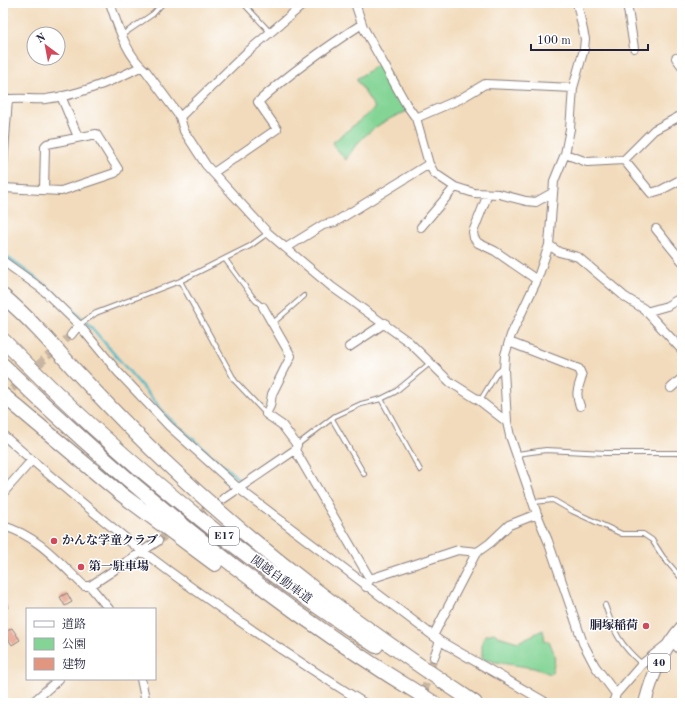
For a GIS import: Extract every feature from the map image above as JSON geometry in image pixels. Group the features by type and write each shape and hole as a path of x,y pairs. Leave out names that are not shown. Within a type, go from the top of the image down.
{"highway":[{"path":"3,296 32,323 127,425 226,517 341,610 475,703"},
{"name":"関越自動車道","path":"3,340 109,441 205,521 294,590 348,628 468,703"},
{"name":"関越自動車道","path":"3,365 96,453 192,534 287,607 393,678 434,703"},
{"path":"3,395 121,494 216,565 305,626 424,703"}],"main road":[{"name":"40","path":"645,703 657,668 671,641 682,627"}],"street":[{"path":"110,3 121,36 140,67 146,71 180,118 184,131 206,166 268,233 332,287 385,323 409,342 450,382 480,401 507,422"},
{"path":"180,118 269,31 305,3"},
{"path":"355,3 362,24 406,104 416,118 429,164 434,172 455,187 474,193 499,194 526,202 536,202 552,193"},
{"path":"577,3 585,40 573,88 570,129 565,154 554,181 549,245 537,280 509,342 505,355 504,366 507,422 537,514 548,541 583,643 596,666 616,694"},
{"path":"628,3 634,48"},
{"path":"212,173 277,129 258,102 284,79 362,24"},
{"path":"676,58 682,66"},
{"path":"3,164 5,100 30,100 61,96 113,82 140,67"},
{"path":"416,118 460,99 485,84 573,88"},
{"path":"61,96 78,137"},
{"path":"565,154 587,162 624,160 654,130 682,114"},
{"path":"3,188 61,192 115,173 118,169 96,134 47,144 45,146 44,190"},
{"path":"624,160 651,193 661,190 682,179"},
{"path":"286,248 323,225 335,222 429,164"},
{"path":"421,227 455,187"},
{"path":"488,194 473,232 474,238 478,243 495,251 537,280"},
{"path":"656,229 682,262"},
{"path":"549,245 559,252 578,258 625,297 646,312 682,350"},
{"path":"3,261 42,289 80,324 118,372 169,426 238,488 368,583 436,639 547,703"},
{"path":"646,312 667,306 682,297"},
{"path":"263,307 291,356 272,394 270,406 266,414 282,425 296,448 368,583"},
{"path":"349,347 385,323"},
{"path":"71,335 80,324"},
{"path":"509,342 579,369 582,376 577,391 580,406"},
{"path":"671,388 682,378"},
{"path":"3,435 142,551 293,658 364,703"},
{"path":"223,499 296,448"},
{"path":"3,493 32,460"},
{"path":"434,657 436,639 478,552 509,525 537,514"},
{"path":"3,526 29,537 48,552 84,586 90,586 158,541"},
{"path":"368,583 458,550 478,552"},
{"path":"90,586 108,608"},
{"path":"613,703 616,694 642,664 671,641 682,652"},
{"path":"32,703 58,680"},
{"path":"140,680 146,703"}],"lane":[{"path":"121,36 153,14 163,3"},
{"path":"243,3 269,31"},
{"path":"80,324 96,313 180,281 250,246 268,233"},
{"path":"225,258 250,294 263,307"},
{"path":"180,281 235,382 266,414"},
{"path":"273,323 304,296"},
{"path":"296,448 332,419 361,404 381,399 395,392 430,363"},
{"path":"480,401 497,373 504,366"},
{"path":"381,399 420,470"},
{"path":"332,419 364,474"},
{"path":"517,454 546,450 606,453 682,453"},
{"path":"534,502 553,500 572,511 622,534 643,534 652,540 663,557 682,579"},
{"path":"605,605 614,632 621,643 642,664"}],"green space":[{"path":"382,62 408,111 389,119 372,130 358,143 346,160 332,143 375,108 356,79"},
{"path":"543,630 545,641 549,641 553,650 554,664 551,674 534,668 482,659 482,642 486,635 494,633 498,636 518,642"}],"building":[{"path":"67,593 72,602 65,606 60,597"},
{"path":"3,601 8,607 3,614"},
{"path":"12,628 20,640 12,645 4,633"}],"waterway":[{"path":"3,254 49,288 92,328 169,418 242,482"}],"tunnel":[{"path":"3,397 71,335"},
{"path":"158,541 214,504"},
{"path":"421,703 434,657"}],"place":[{"name":"かんな学童クラブ","path":"54,541"},
{"name":"第一駐車場","path":"81,567"},
{"name":"胴塚稲荷","path":"646,626"}]}
